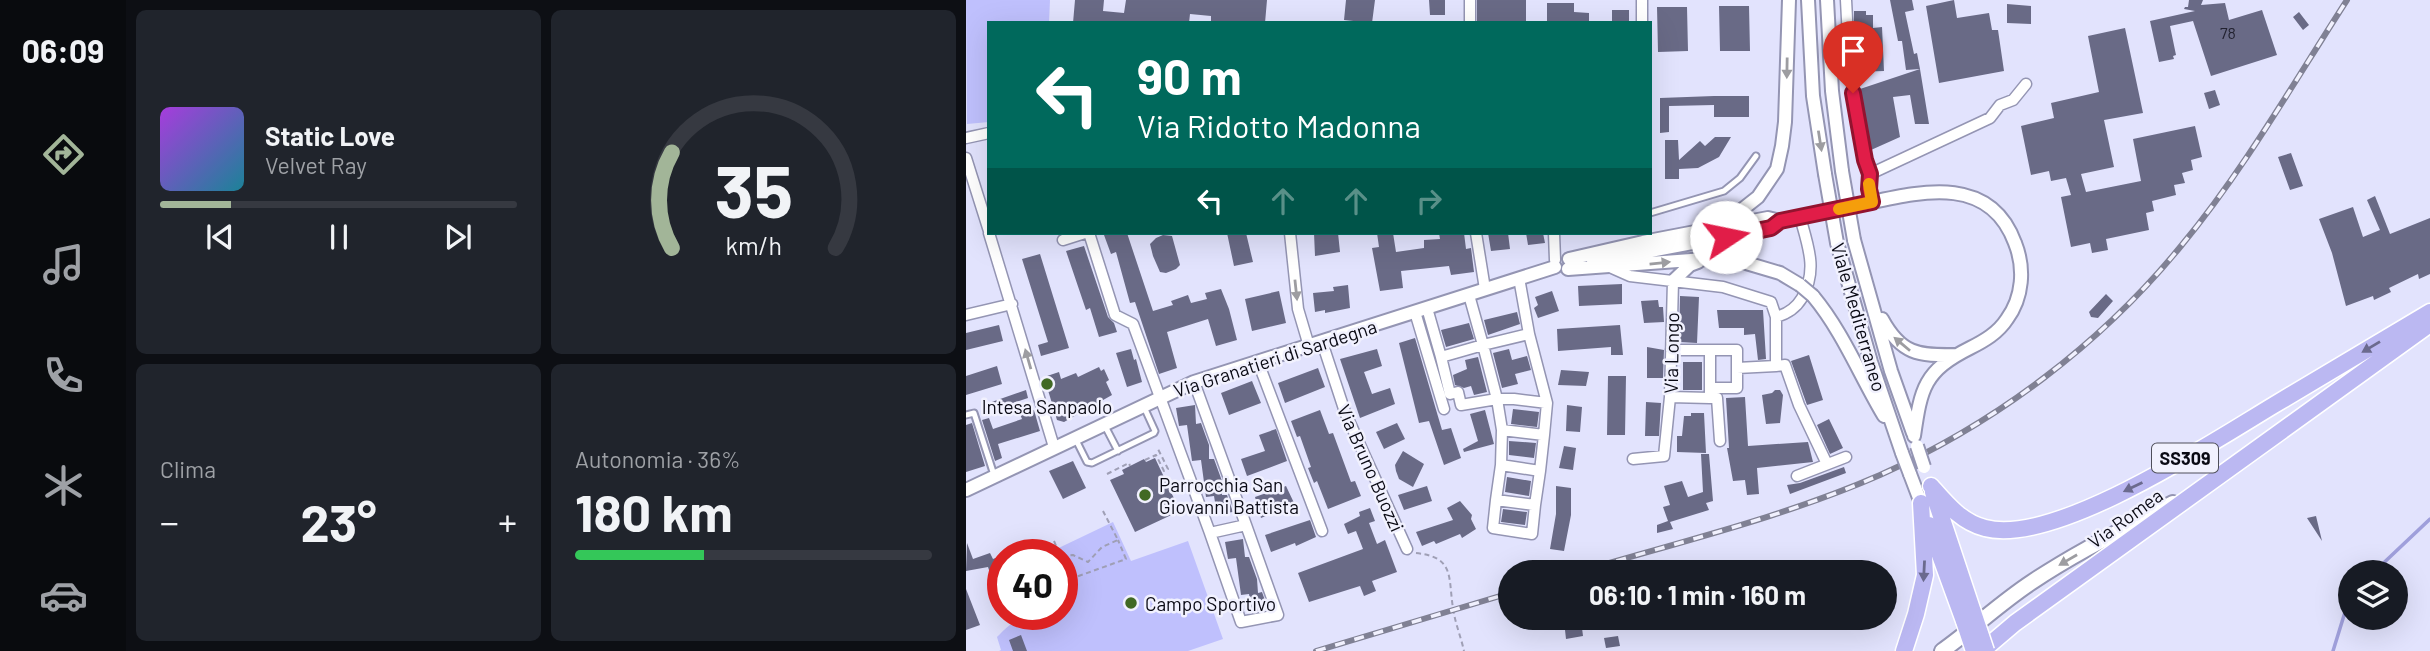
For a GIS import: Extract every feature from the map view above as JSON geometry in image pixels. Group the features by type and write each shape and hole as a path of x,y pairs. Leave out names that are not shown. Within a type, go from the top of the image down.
{"main road":[{"name":"SS309","path":"1931,486 1954,512 1986,529 2014,530 2049,523 2097,504 2154,476 2430,312"},
{"name":"Via Romea","path":"1984,651 2015,623 2430,324"},
{"path":"1942,651 1998,606 2054,568 2214,480"},
{"name":"SS309","path":"1931,486 1968,617 1974,651"},
{"name":"SS309","path":"1921,503 1984,651"},
{"path":"1904,651 1916,614 1924,575 1921,503"}],"street":[{"path":"1470,0 1470,21"},
{"path":"1642,0 1642,21"},
{"path":"1716,228 1753,202 1777,169 1785,122 1789,0"},
{"name":"Viale Mediterraneo","path":"1808,0 1812,96 1837,243 1871,362 1921,503"},
{"name":"Viale Mediterraneo","path":"1827,0 1832,91 1854,240 1931,486"},
{"path":"1846,0 1849,38"},
{"path":"1851,78 1865,160 1870,174 1872,202"},
{"path":"1870,174 1990,118 2000,105 2013,100 2025,84"},
{"path":"966,138 987,133"},
{"path":"966,158 987,226"},
{"name":"Via Granatieri di Sardegna","path":"966,490 1194,382 1563,264 1643,242 1768,218 1780,221 1904,194 1933,191 1965,195 1993,210 2011,233 2021,265 2021,284 2015,306 1997,331 1983,342 1956,355 1929,377 1922,392 1916,441"},
{"path":"1776,317 1786,314 1799,303 1812,273 1812,262 1800,217"},
{"name":"Via Granatieri di Sardegna","path":"1643,242 1771,228 1780,221"},
{"path":"990,235 1054,447"},
{"path":"1063,240 1080,235"},
{"path":"1088,235 1115,315 1133,324 1241,622 1278,615 1194,382"},
{"name":"Via Bruno Buozzi","path":"1290,235 1298,309 1407,549"},
{"path":"1476,235 1485,289"},
{"path":"1555,235 1563,264 1612,268 1705,259 1736,260 1780,273 1813,296 1829,315 1896,436"},
{"path":"1673,281 1690,265 1705,259"},
{"path":"1612,268 1630,276 1723,287 1771,302 1776,317 1776,366"},
{"path":"1469,295 1497,399 1502,430 1501,466 1493,528 1532,534 1547,403 1529,334 1519,278"},
{"name":"Via Longo","path":"1633,459 1664,456 1670,397 1673,281"},
{"path":"1870,298 1889,332 1910,351 1931,356 1956,355"},
{"path":"966,315 1012,304"},
{"path":"1421,310 1441,357 1450,394 1458,392 1461,405 1497,399 1547,403"},
{"path":"1421,310 1444,410"},
{"path":"1441,357 1529,334"},
{"path":"1670,397 1737,388 1737,351 1671,350"},
{"path":"1710,350 1710,393"},
{"path":"1258,362 1322,531"},
{"path":"1737,368 1785,365 1799,405 1827,464"},
{"path":"1710,393 1717,398 1720,441"},
{"path":"1502,430 1544,435"},
{"path":"1797,476 1846,457"},
{"path":"1501,466 1540,471"},
{"path":"1496,500 1535,505"},
{"path":"1210,533 1246,525"}],"lane":[{"path":"1652,211 1724,191 1740,178 1756,156"},
{"path":"1075,438 1089,463 1118,451 1155,431 1143,405"},
{"path":"966,415 974,413 995,477"},
{"path":"1103,423 1118,451"}],"path":[{"path":"1145,460 1156,455 1164,471 1168,469 1158,449"},
{"path":"1107,474 1129,463 1130,466"},
{"path":"1078,576 1126,559 1103,511"},
{"path":"1078,557 1088,562 1102,547 1118,540"},
{"name":"Via Bruno Buozzi","path":"1407,549 1439,558 1446,566 1453,610 1464,651"}],"shaded area":[{"path":"966,0 1050,0 1049,21 987,21 987,122 967,124"},
{"name":"Campo Sportivo","path":"1113,522 1131,561 1188,541 1223,639 1188,651 999,651 1001,650 997,637 1005,630 1078,630 1077,539"}],"building":[{"path":"1075,0 1104,0 1103,11 1124,13 1126,0 1267,0 1265,21 1211,21 1211,16 1190,14 1189,21 1073,21"},
{"path":"1346,0 1375,0 1372,21 1344,20"},
{"path":"1429,0 1445,0 1445,15 1430,15"},
{"path":"1477,0 1526,0 1526,21 1477,21"},
{"path":"1890,0 1912,0 1914,10 1905,12 1920,69 1906,70 1902,41 1898,41"},
{"path":"1954,0 1957,18 1989,13 1992,30 1998,30 2004,71 1939,83 1926,6"},
{"path":"2189,0 2203,0 2201,5 2225,3 2229,20 2262,10 2277,55 2211,76 2193,21 2170,26 2176,55 2173,56 2174,59 2159,62 2150,21 2195,11 2184,9 2188,7"},
{"path":"1547,3 1574,3 1574,12 1589,13 1589,21 1547,21"},
{"path":"2007,4 2031,6 2031,24 2007,23"},
{"path":"1719,6 1749,6 1750,51 1720,51"},
{"path":"1657,7 1687,7 1688,51 1658,52"},
{"path":"1612,10 1629,10 1629,21 1612,21"},
{"path":"1854,11 1866,11 1866,15 1873,15 1873,28 1882,27 1884,71 1854,72"},
{"path":"2299,12 2309,25 2303,30 2293,17"},
{"path":"2125,28 2143,113 2104,120 2114,167 2081,174 2086,192 2141,181 2133,139 2195,126 2202,157 2191,160 2193,170 2182,173 2185,183 2174,185 2176,195 2152,201 2154,211 2146,213 2149,230 2106,239 2108,250 2092,253 2090,243 2071,247 2061,197 2071,195 2066,178 2051,181 2049,171 2031,175 2021,126 2054,118 2051,103 2099,92 2088,36"},
{"path":"1920,69 1929,124 1915,124 1910,95 1893,97 1900,137 1871,150 1860,89"},
{"path":"2215,90 2220,105 2209,109 2204,93"},
{"path":"1749,96 1749,117 1714,117 1714,105 1669,106 1669,132 1660,133 1660,98"},
{"path":"1715,137 1731,137 1719,157 1698,168 1679,169 1679,179 1665,179 1665,140 1678,140 1679,160 1700,141 1705,146"},
{"path":"2291,153 2303,186 2290,190 2278,157"},
{"path":"2375,196 2390,234 2430,218 2430,274 2419,279 2418,274 2389,288 2391,292 2374,300 2373,296 2346,306 2332,253 2319,219 2353,207 2363,237 2380,230 2367,200"},
{"path":"1104,235 1128,235 1153,311 1173,305 1171,301 1188,295 1191,303 1207,299 1205,293 1221,289 1237,340 1216,346 1208,319 1167,332 1177,368 1159,374 1135,302 1130,303 1116,252 1111,254"},
{"path":"1163,235 1172,236 1180,265 1166,273 1160,272 1150,244"},
{"path":"1227,235 1246,235 1253,262 1234,266"},
{"path":"1314,235 1338,235 1340,252 1315,256"},
{"path":"1377,235 1393,235 1396,252 1424,248 1424,240 1440,239 1439,235 1464,235 1466,249 1471,248 1474,272 1451,275 1449,266 1401,271 1403,288 1380,291 1372,248 1379,247"},
{"path":"1488,235 1508,235 1510,249 1491,251"},
{"path":"1526,235 1543,235 1545,243 1528,245"},
{"path":"1084,246 1108,317 1117,332 1099,337 1090,308 1086,310 1066,251"},
{"path":"1040,254 1069,348 1041,356 1038,345 1048,342 1022,259"},
{"path":"1622,284 1622,304 1579,306 1578,286"},
{"path":"1348,285 1350,308 1325,313 1325,310 1315,312 1313,293 1334,291 1333,287"},
{"path":"1279,291 1286,323 1252,331 1245,299"},
{"path":"1552,291 1559,311 1538,318 1534,308 1538,305 1535,297"},
{"path":"2106,294 2113,301 2098,318 2091,317 2089,312"},
{"path":"1680,296 1699,297 1697,343 1679,342"},
{"path":"1658,300 1659,307 1663,307 1664,322 1644,323 1641,301"},
{"path":"1717,310 1763,310 1766,359 1758,360 1755,334 1744,335 1744,328 1719,328"},
{"path":"1517,312 1520,324 1488,335 1484,320"},
{"path":"1469,323 1474,339 1446,347 1441,330"},
{"path":"999,325 1003,341 966,350 966,333"},
{"path":"1620,325 1623,355 1611,355 1611,347 1558,351 1557,329"},
{"path":"1415,338 1442,430 1451,428 1461,458 1444,465 1429,421 1419,423 1399,343"},
{"path":"1647,347 1664,350 1663,378 1647,378"},
{"path":"1131,349 1142,382 1127,387 1116,353"},
{"path":"1377,349 1382,366 1364,372 1372,394 1390,388 1395,404 1360,418 1340,359"},
{"path":"1509,349 1512,360 1527,356 1531,370 1515,374 1518,384 1502,388 1493,353"},
{"path":"1809,355 1823,400 1807,405 1791,361"},
{"path":"1478,357 1487,392 1474,395 1471,386 1464,388 1455,385 1453,375 1467,369 1465,360"},
{"path":"1683,362 1702,362 1702,390 1683,390"},
{"path":"997,366 1002,384 966,395 966,376"},
{"path":"1099,367 1101,371 1104,369 1112,395 1064,422 1057,420 1044,377 1059,372 1061,379 1076,373 1078,377"},
{"path":"1318,368 1325,387 1285,403 1278,383"},
{"path":"1561,370 1589,372 1586,386 1558,385"},
{"path":"1608,376 1626,376 1625,435 1607,435"},
{"path":"1252,381 1261,403 1229,415 1221,393"},
{"path":"1026,390 1028,398 985,412 983,405"},
{"path":"1780,390 1783,395 1780,423 1766,424 1762,395"},
{"path":"1745,397 1748,446 1808,442 1813,462 1757,468 1759,494 1747,495 1745,480 1733,481 1727,448 1726,398"},
{"path":"1646,402 1661,403 1659,436 1645,436"},
{"path":"1195,405 1196,424 1201,423 1209,445 1209,459 1214,459 1222,481 1222,495 1227,495 1233,512 1217,514 1214,496 1206,497 1201,460 1192,461 1187,425 1179,426 1176,408"},
{"path":"1567,405 1582,407 1580,432 1566,431"},
{"path":"1513,409 1539,412 1537,427 1511,424"},
{"path":"1034,410 1040,431 998,444 1002,458 995,461 982,420 989,418 993,429 1022,419 1020,414"},
{"path":"1320,410 1329,434 1333,433 1351,482 1355,481 1361,496 1328,509 1317,481 1314,483 1300,436 1297,437 1291,421"},
{"path":"1485,410 1494,444 1464,452 1463,449 1478,441 1470,414"},
{"path":"1691,413 1704,413 1706,453 1677,452 1677,436 1682,436 1684,416 1691,416"},
{"path":"1829,419 1843,448 1830,454 1817,425"},
{"path":"972,423 985,466 966,472 966,425"},
{"path":"1397,423 1405,439 1384,449 1376,432"},
{"path":"1276,429 1287,461 1247,476 1241,459 1265,451 1259,435"},
{"path":"1509,441 1536,443 1534,458 1509,455"},
{"path":"1564,446 1576,448 1573,470 1559,468"},
{"path":"1403,451 1424,464 1413,487 1399,479 1396,471 1395,465"},
{"path":"1701,454 1709,454 1713,501 1706,503 1709,510 1670,522 1673,529 1657,533 1657,525 1668,521 1663,507 1670,505 1664,486 1682,481 1688,497 1703,492"},
{"name":"Parrocchia San Giovanni Battista","path":"1155,458 1180,511 1135,532 1110,480 1124,474 1122,470 1144,459 1146,462"},
{"path":"1073,461 1086,488 1063,499 1049,471"},
{"path":"1844,467 1846,473 1790,494 1787,485"},
{"path":"1507,477 1531,481 1529,496 1505,492"},
{"path":"1286,486 1295,505 1261,518 1255,497"},
{"path":"1427,486 1432,501 1404,510 1398,495"},
{"path":"1556,486 1571,488 1571,515 1564,551 1550,549 1556,514"},
{"path":"1460,501 1472,515 1476,529 1462,538 1460,534 1436,544 1434,541 1422,546 1416,532 1453,520 1447,508"},
{"path":"1370,508 1375,521 1369,523 1377,544 1385,540 1397,572 1372,581 1376,591 1364,596 1360,586 1309,602 1298,573 1363,549 1356,531 1348,534 1344,524 1360,516 1359,512"},
{"path":"1503,509 1527,512 1525,525 1501,522"},
{"path":"2316,516 2322,541 2307,518"},
{"path":"1310,520 1316,537 1296,546 1295,543 1271,552 1265,535"},
{"path":"1243,539 1245,557 1249,557 1257,579 1258,593 1262,592 1268,609 1252,612 1249,594 1241,595 1236,558 1228,559 1225,542"},
{"path":"967,543 973,559 987,554 987,567 966,571"},
{"path":"966,589 980,625 966,630"},
{"path":"1565,630 1582,630 1583,636 1566,639"},
{"path":"1021,635 1027,651 1013,651 1009,640"},
{"path":"1618,636 1620,646 1606,648 1604,638"}],"waterway":[{"path":"2387,560 2430,519"},
{"path":"2333,651 2339,630"}],"tunnel":[{"path":"1848,38 1851,78"}],"railway":[{"path":"1620,560 1807,504 1880,475 1965,431 2044,378 2117,316 2181,246 2247,156 2347,0"},
{"path":"1316,651 1498,597"}],"slow traffic":[{"path":"1839,209 1872,202 1869,184"}],"place":[{"name":"Intesa Sanpaolo","path":"1047,384"},
{"name":"Parrocchia San Giovanni Battista","path":"1145,495"},
{"name":"Campo Sportivo","path":"1131,603"}],"route":[{"path":"1726,237 1771,228 1780,221 1872,202 1870,174 1853,93"}]}
